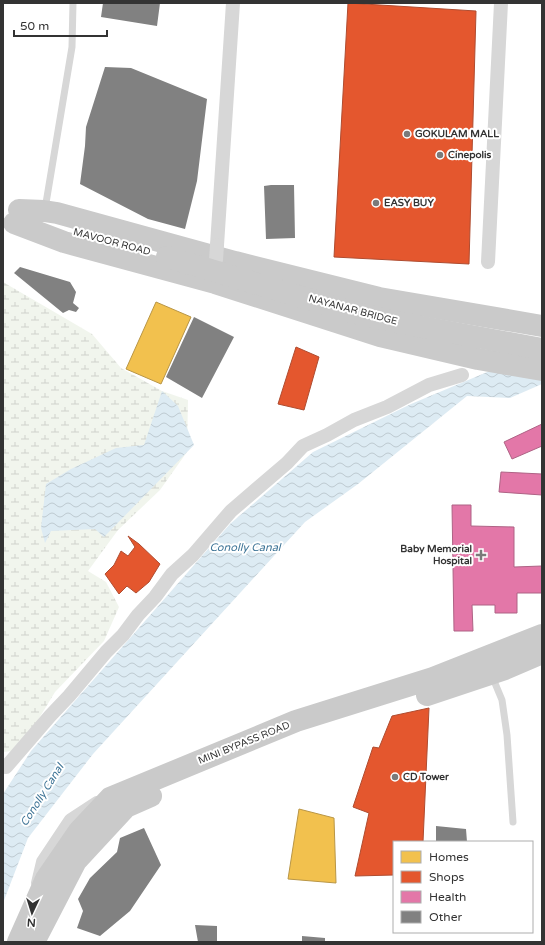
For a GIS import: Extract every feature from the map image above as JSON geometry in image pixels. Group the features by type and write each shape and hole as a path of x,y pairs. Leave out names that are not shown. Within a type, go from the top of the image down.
{"main road":[{"path":"10,214 50,219 235,262 379,298 542,326"},
{"path":"10,214 64,242 215,284 380,336 478,359 542,370"},
{"name":"MAVOOR ROAD","path":"50,219 167,257"},
{"name":"NAYANAR BRIDGE","path":"167,257 352,312 401,323 542,349"},
{"path":"437,350 427,340 425,329 429,321 436,316 451,310"},
{"name":"MINI BYPASS ROAD","path":"500,664 542,635"},
{"name":"MINI BYPASS ROAD","path":"34,942 76,861 126,807 171,780 296,721 433,678 500,664 542,653"},
{"name":"MINI BYPASS ROAD","path":"18,942 46,879 79,831 110,798 171,780"}],"street":[{"path":"216,263 233,3"},
{"path":"488,262 501,3"},
{"path":"4,768 69,696 106,652 123,635 172,574 193,554 231,511 287,463 303,446 354,420 386,407 429,386 462,375"}],"lane":[{"path":"50,219 72,47 74,3"},
{"path":"500,664 513,822"}],"green space":[{"path":"3,282 92,334 121,368 162,391 188,400 187,452 160,490 118,530 88,571 106,582 119,607 104,641 55,692 38,720 13,751 3,752"}],"water":[{"name":"Conolly Canal","path":"542,349 542,384 510,398 467,396 358,484 305,522 93,754 28,838 3,903 3,794 31,751 230,524 313,452 411,404"},
{"path":"162,391 178,406 194,445 104,537 95,529 51,531 45,543 41,528 46,484 71,469 116,448 144,445"}],"building: Homes":[{"path":"156,302 191,317 161,384 126,369"},
{"path":"299,809 334,818 336,883 288,879"}],"building: Shops":[{"name":"GOKULAM MALL","path":"348,3 476,11 469,264 334,257"},
{"path":"296,347 319,357 304,410 278,404"},
{"path":"128,536 139,544 160,564 149,582 136,593 127,586 119,594 105,574 114,565 121,551 128,556 135,547"},
{"name":"CD Tower","path":"429,708 423,841 393,841 393,875 355,876 369,813 353,807 373,747 379,748 392,716"}],"building: Health":[{"path":"542,424 542,446 512,459 504,442"},
{"path":"501,472 542,474 542,495 499,492"},
{"path":"452,505 471,505 471,526 514,527 514,567 542,566 542,593 517,593 517,613 495,613 495,605 472,605 473,631 454,631"}],"building: Other":[{"path":"103,3 160,3 157,26 101,17"},
{"path":"105,67 131,68 207,99 197,181 185,229 148,219 80,184 86,127"},
{"path":"294,185 295,238 266,239 264,186"},
{"path":"20,267 70,282 76,292 73,303 79,308 76,312 69,310 63,313 14,273"},
{"path":"194,317 234,337 202,398 166,377"},
{"path":"436,826 466,829 467,841 436,841"},
{"path":"144,828 161,865 130,911 100,936 77,928 83,911 78,899 90,878 117,852 120,838"},
{"path":"195,925 217,926 217,942 198,942"},
{"path":"302,936 325,938 325,942 302,942"}],"place":[{"name":"GOKULAM MALL","path":"407,134"},
{"name":"Cinepolis","path":"440,155"},
{"name":"EASY BUY","path":"376,203"},
{"name":"Baby Memorial Hospital","path":"481,555"},
{"name":"CD Tower","path":"395,777"}]}
